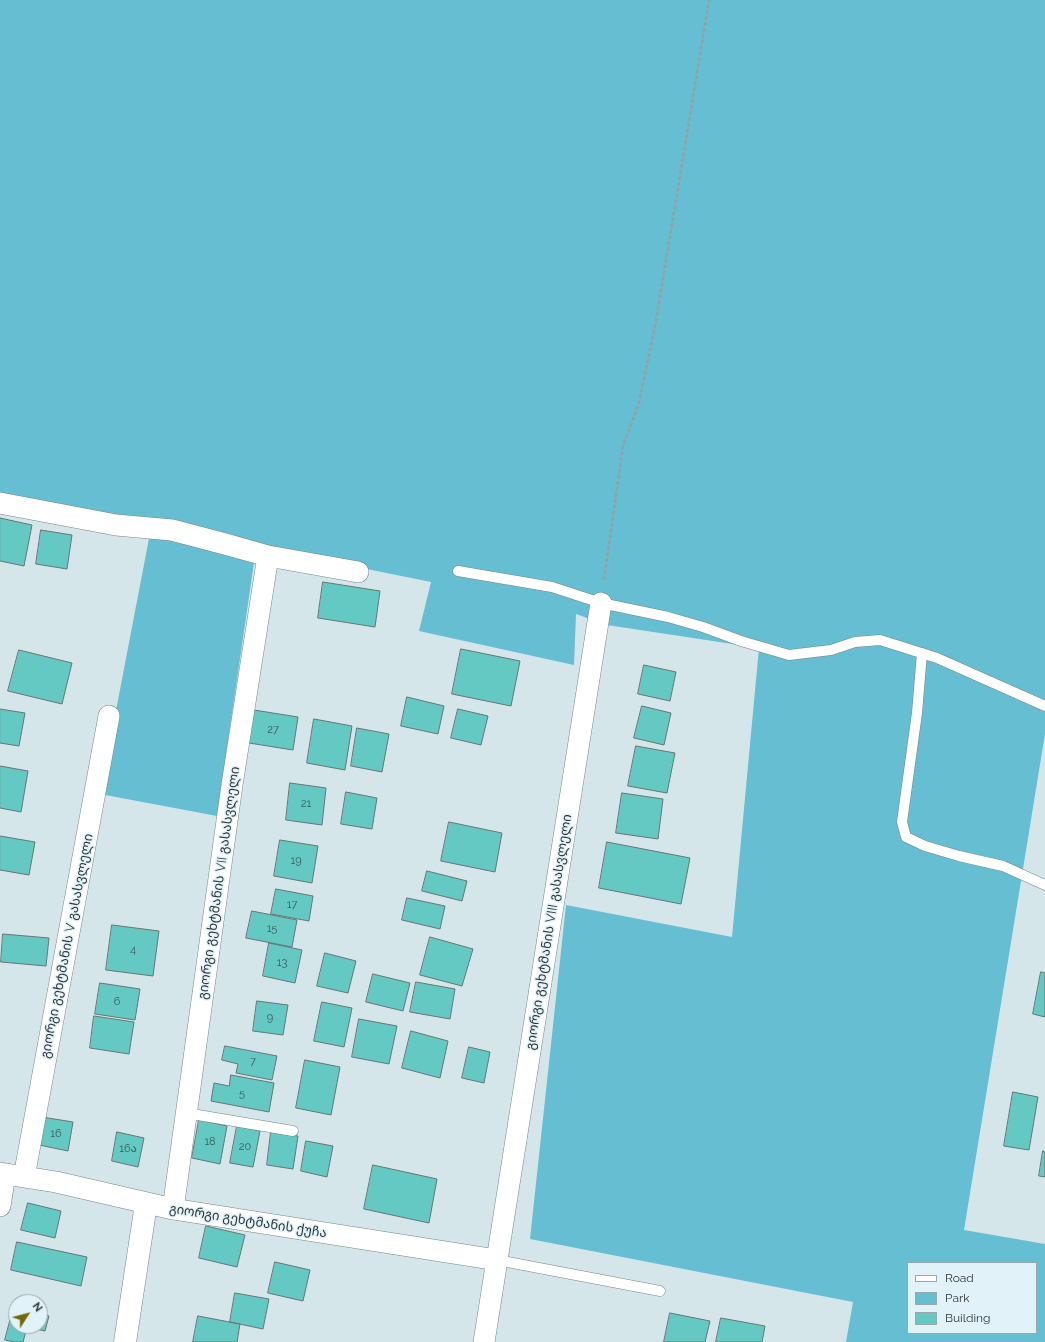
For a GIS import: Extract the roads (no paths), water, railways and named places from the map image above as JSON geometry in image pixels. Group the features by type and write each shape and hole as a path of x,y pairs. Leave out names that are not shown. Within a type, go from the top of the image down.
{"street":[{"path":"0,503 116,526 172,530 268,556 358,572"},
{"name":"გიორგი გეხტმანის VII გასასვლელი","path":"173,1209 232,785 268,556"},
{"name":"გიორგი გეხტმანის VIII გასასვლელი","path":"484,1342 601,603"},
{"name":"გიორგი გეხტმანის V გასასვლელი","path":"0,1206 10,1175 110,716"},
{"name":"გიორგი გეხტმანის ქუჩა","path":"10,1175 56,1182 173,1209 497,1260"},
{"path":"125,1342 146,1204"}],"lane":[{"path":"458,571 552,587 601,603 702,627 740,641 789,655 831,650 855,642 880,640 937,658 1045,706"},
{"path":"922,653 917,713 902,822 906,837 925,846 959,856 1003,866 1045,885"},
{"path":"186,1113 293,1131"},
{"path":"497,1260 660,1291"}]}
